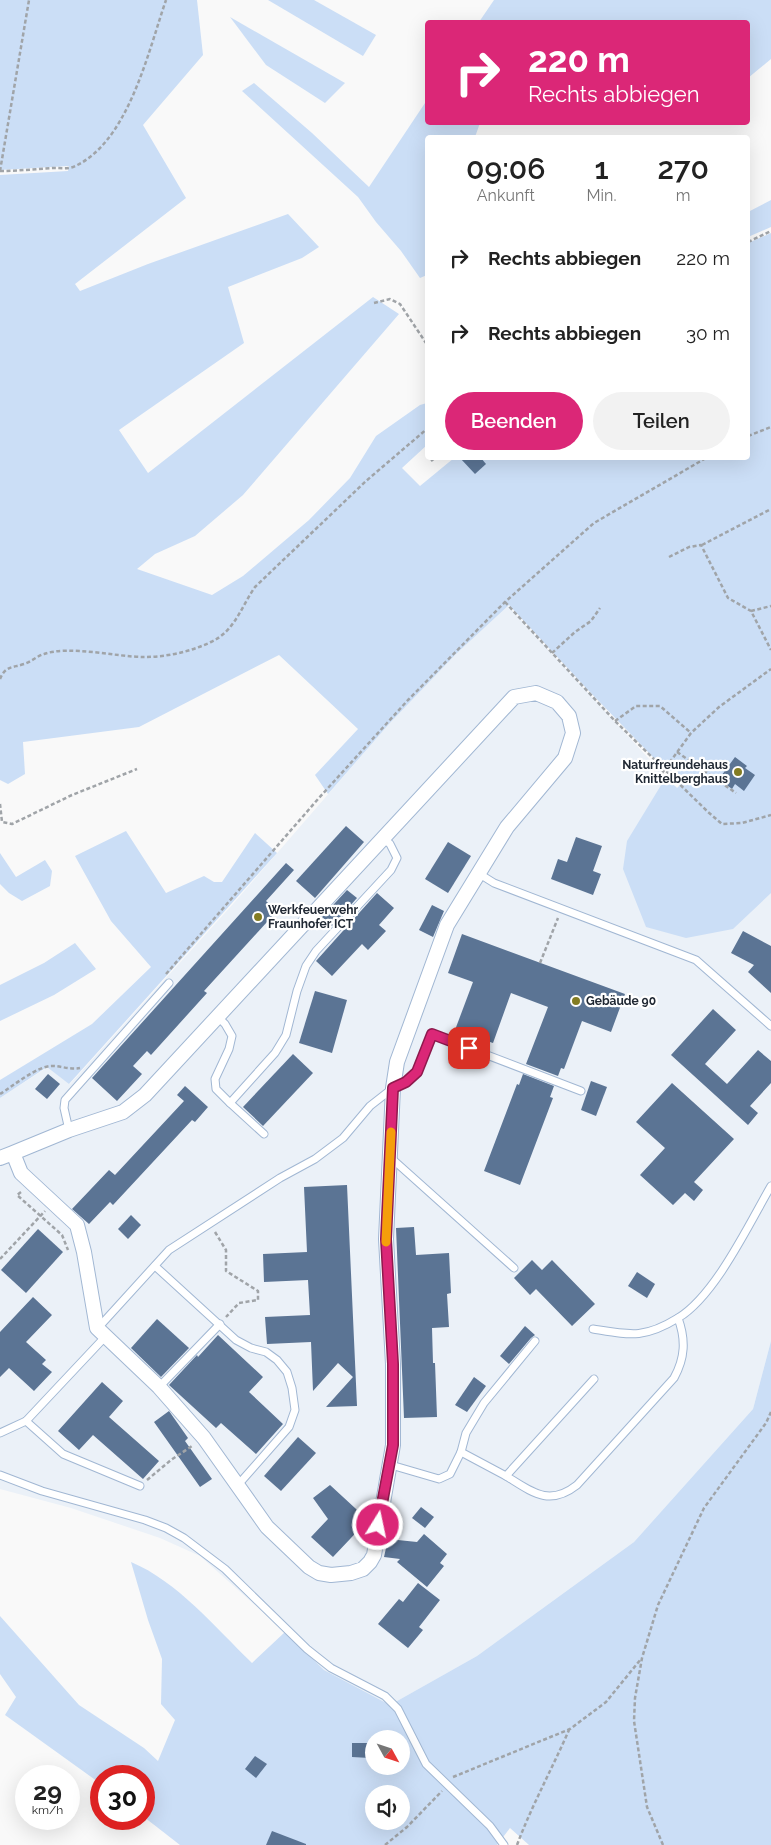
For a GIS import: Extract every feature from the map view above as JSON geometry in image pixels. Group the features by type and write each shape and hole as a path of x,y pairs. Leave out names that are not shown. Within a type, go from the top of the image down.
{"street":[{"path":"536,693 557,702 569,716 573,733 565,758 508,827 447,925 396,1062 393,1088 386,1239 393,1364 393,1445 391,1465 374,1555 363,1569 351,1573 331,1575 319,1573 309,1567 267,1527 204,1438 159,1387 101,1332 77,1225 21,1173 7,1155 69,1130 123,1112 145,1095 383,838 514,697 536,693"}],"lane":[{"path":"230,1103 275,1053 286,1035 296,991 306,966 316,951 391,870 397,858 390,844 383,838"},
{"path":"478,873 494,883 696,960 771,1026"},
{"path":"69,1130 64,1108 65,1100 169,983"},
{"path":"218,1017 232,1036 229,1049 214,1079 216,1089 264,1134"},
{"path":"0,1432 26,1421 169,1250 280,1178 315,1159 343,1138 370,1106 393,1088 406,1082 417,1072 432,1034 581,1090"},
{"path":"390,1157 514,1268"},
{"path":"592,1329 624,1334 642,1334 661,1329 690,1312 722,1270 771,1186"},
{"path":"155,1266 236,1340 251,1348 266,1352 277,1360 287,1372 292,1388 295,1410 289,1427 237,1486"},
{"path":"461,1452 534,1492 550,1496 565,1494 577,1484 674,1378 682,1365 684,1346 678,1318"},
{"path":"159,1387 220,1324"},
{"path":"391,1465 439,1479 450,1474 461,1452 466,1433 484,1403 535,1341"},
{"path":"506,1476 594,1379"},
{"path":"26,1421 63,1454 140,1486"},
{"path":"0,1475 42,1491 145,1520 166,1528 184,1538 225,1569 307,1649 331,1668 384,1696 391,1702 398,1709 426,1764 490,1826 504,1845"}],"path":[{"path":"29,0 0,171 72,167 92,155 104,144 116,130 134,92 166,0"},
{"path":"750,241 771,231"},
{"path":"374,302 390,299 400,304 425,342"},
{"path":"750,435 771,426"},
{"path":"0,679 1,670 26,663 45,654 72,651 114,656 153,657 172,655 211,642 228,630 241,613 255,587 366,481 425,431"},
{"path":"164,976 401,707 504,602 594,523 703,460"},
{"path":"669,556 689,547 701,546 771,509"},
{"path":"701,546 728,598 751,611 771,650"},
{"path":"504,602 663,772 722,824 742,823 771,815"},
{"path":"751,611 771,606"},
{"path":"552,653 575,632 592,621 600,608"},
{"path":"663,772 691,733 719,707 771,669"},
{"path":"616,721 636,706 660,706 691,733"},
{"path":"678,752 736,793"},
{"path":"0,804 2,822 12,824 72,795 137,769"},
{"path":"540,962 562,909"},
{"path":"0,1094 42,1067 80,1068 86,1061"},
{"path":"24,1187 17,1195 62,1235 69,1252"},
{"path":"0,1260 53,1203"},
{"path":"210,1224 226,1250 226,1271 258,1291 258,1300 239,1303 220,1324"},
{"path":"663,1845 647,1807 634,1721 635,1698 642,1658 658,1605 704,1508 766,1423 771,1412"},
{"path":"140,1486 171,1460 204,1438"},
{"path":"385,1845 407,1827 448,1784 454,1775 570,1729 606,1702 642,1658"},
{"path":"517,1845 531,1809 551,1772 570,1729"}],"shaded area":[{"path":"0,0 197,0 203,55 143,125 186,198 75,284 80,291 148,264 288,214 319,247 302,258 228,287 244,343 119,430 148,473 373,297 399,314 243,495 195,536 155,554 137,569 212,595 243,576 309,520 350,478 376,436 420,405 425,404 425,447 402,468 420,486 452,460 750,460 750,242 771,233 771,893 733,929 686,938 646,927 623,869 627,841 666,777 677,788 680,785 509,605 456,654 389,724 328,794 315,775 358,729 279,655 139,727 23,742 25,774 8,784 0,780 0,175 68,171 69,166 0,170"},
{"path":"268,0 314,0 376,35 363,56"},
{"path":"494,0 771,0 771,59 750,76 750,20 480,20"},
{"path":"230,17 345,83 325,103 266,65"},
{"path":"254,83 312,133 369,187 425,103 425,125 479,125 476,135 425,135 425,276 420,278 358,197 242,91"},
{"path":"771,200 771,227 750,236 750,211"},
{"path":"508,606 662,773 771,877 771,1341 753,1409 634,1542 477,1656 390,1705 324,1670 285,1632 200,1556 160,1538 71,1508 0,1489 0,1098 48,1067 70,1084 233,904 389,724 456,654"},
{"path":"126,831 166,893 204,876 214,882 222,882 255,833 277,853 69,1084 47,1067 0,1098 0,1080 92,1024 151,967 111,921 75,856"},
{"path":"0,853 16,877 45,860 52,871 50,886 22,901 9,893 0,884"},
{"path":"75,943 96,969 54,995 0,1021 0,985 44,963"},
{"path":"771,1341 771,1845 529,1845 510,1828 497,1845 180,1845 155,1826 155,1765 90,1765 90,1776 80,1769 80,1765 75,1765 5,1715 16,1697 0,1674 0,1616 79,1705 144,1748 158,1761 175,1720 161,1704 162,1659 131,1562 148,1570 180,1593 252,1663 285,1632 324,1670 390,1705 477,1656 634,1542 753,1409"}],"building":[{"path":"462,460 483,460 486,464 475,474"},
{"name":"Naturfreundehaus Knittelberghaus","path":"735,757 755,775 744,791 735,784 732,789 719,779"},
{"path":"346,826 364,842 315,898 296,881"},
{"path":"576,837 602,846 593,871 601,874 593,895 551,879 558,859 567,862"},
{"path":"448,842 471,856 448,893 425,879"},
{"path":"286,863 294,870 266,901 277,911 204,991 207,993 151,1055 147,1051 133,1066 142,1074 117,1101 92,1078"},
{"path":"347,890 357,898 332,926 322,917"},
{"path":"377,893 394,908 379,925 386,931 368,950 362,944 332,976 316,961"},
{"path":"432,905 444,911 433,937 419,930"},
{"path":"743,931 771,946 771,993 748,972 754,965 731,953"},
{"name":"Gebäude 90","path":"462,934 625,994 611,1032 582,1021 564,1069 561,1068 558,1076 526,1064 548,1007 511,993 493,1043 455,1030 473,982 448,973"},
{"path":"315,991 347,1000 332,1053 299,1043"},
{"path":"713,1009 736,1030 705,1064 727,1084 758,1050 771,1061 771,1083 750,1106 758,1113 748,1125 671,1055"},
{"path":"293,1054 313,1073 263,1126 243,1107"},
{"path":"48,1074 60,1084 47,1099 35,1089"},
{"path":"523,1074 554,1086 550,1097 553,1098 520,1185 484,1171 517,1084 519,1085"},
{"path":"591,1081 607,1087 596,1116 581,1110"},
{"path":"672,1083 734,1139 694,1182 703,1190 694,1201 685,1193 673,1205 640,1175 665,1148 636,1122"},
{"path":"185,1086 208,1107 195,1122 192,1120 113,1205 110,1202 89,1224 72,1209 109,1170 115,1175 184,1101 177,1095"},
{"path":"347,1185 357,1406 326,1407 353,1377 338,1363 313,1391 311,1342 267,1344 265,1317 310,1315 308,1280 264,1282 263,1254 307,1252 304,1187"},
{"path":"131,1215 141,1225 128,1239 118,1229"},
{"path":"414,1227 416,1255 449,1253 451,1293 447,1294 449,1327 432,1328 437,1417 404,1418 396,1228"},
{"path":"38,1229 63,1252 26,1293 1,1270"},
{"path":"532,1260 542,1270 552,1260 595,1304 572,1326 536,1289 530,1295 514,1278"},
{"path":"637,1272 655,1284 647,1298 628,1286"},
{"path":"33,1297 52,1315 26,1342 46,1360 42,1364 52,1372 34,1391 9,1368 0,1377 0,1332"},
{"path":"157,1319 189,1348 161,1377 131,1348"},
{"path":"525,1326 535,1335 509,1364 500,1356"},
{"path":"218,1335 263,1377 249,1392 283,1424 256,1454 221,1423 216,1428 169,1385"},
{"path":"474,1377 486,1386 467,1412 455,1405"},
{"path":"102,1382 123,1401 109,1417 159,1461 143,1479 93,1435 79,1450 58,1431"},
{"path":"169,1411 188,1438 185,1441 212,1479 200,1487 154,1422"},
{"path":"298,1437 316,1453 281,1491 264,1476"},
{"path":"330,1485 368,1520 333,1557 311,1537 328,1519 313,1498"},
{"path":"421,1507 434,1517 425,1528 412,1518"},
{"path":"424,1534 447,1554 440,1563 444,1566 427,1587 397,1562 400,1559 384,1557 388,1539 417,1542"},
{"path":"418,1583 440,1600 419,1627 423,1630 408,1648 378,1624 399,1599 403,1602"},
{"path":"352,1743 365,1743 365,1758 352,1757"},
{"path":"255,1756 267,1764 256,1778 245,1769"},
{"path":"272,1831 306,1844 306,1845 266,1845"}],"slow traffic":[{"path":"386,1242 391,1132"}],"place":[{"name":"Naturfreundehaus Knittelberghaus","path":"738,772"},
{"name":"Werkfeuerwehr Fraunhofer ICT","path":"258,917"},
{"name":"Gebäude 90","path":"576,1001"}],"route":[{"path":"378,1525 391,1465 393,1445 393,1364 386,1239 393,1088 406,1082 417,1072 432,1034 469,1048"}]}
